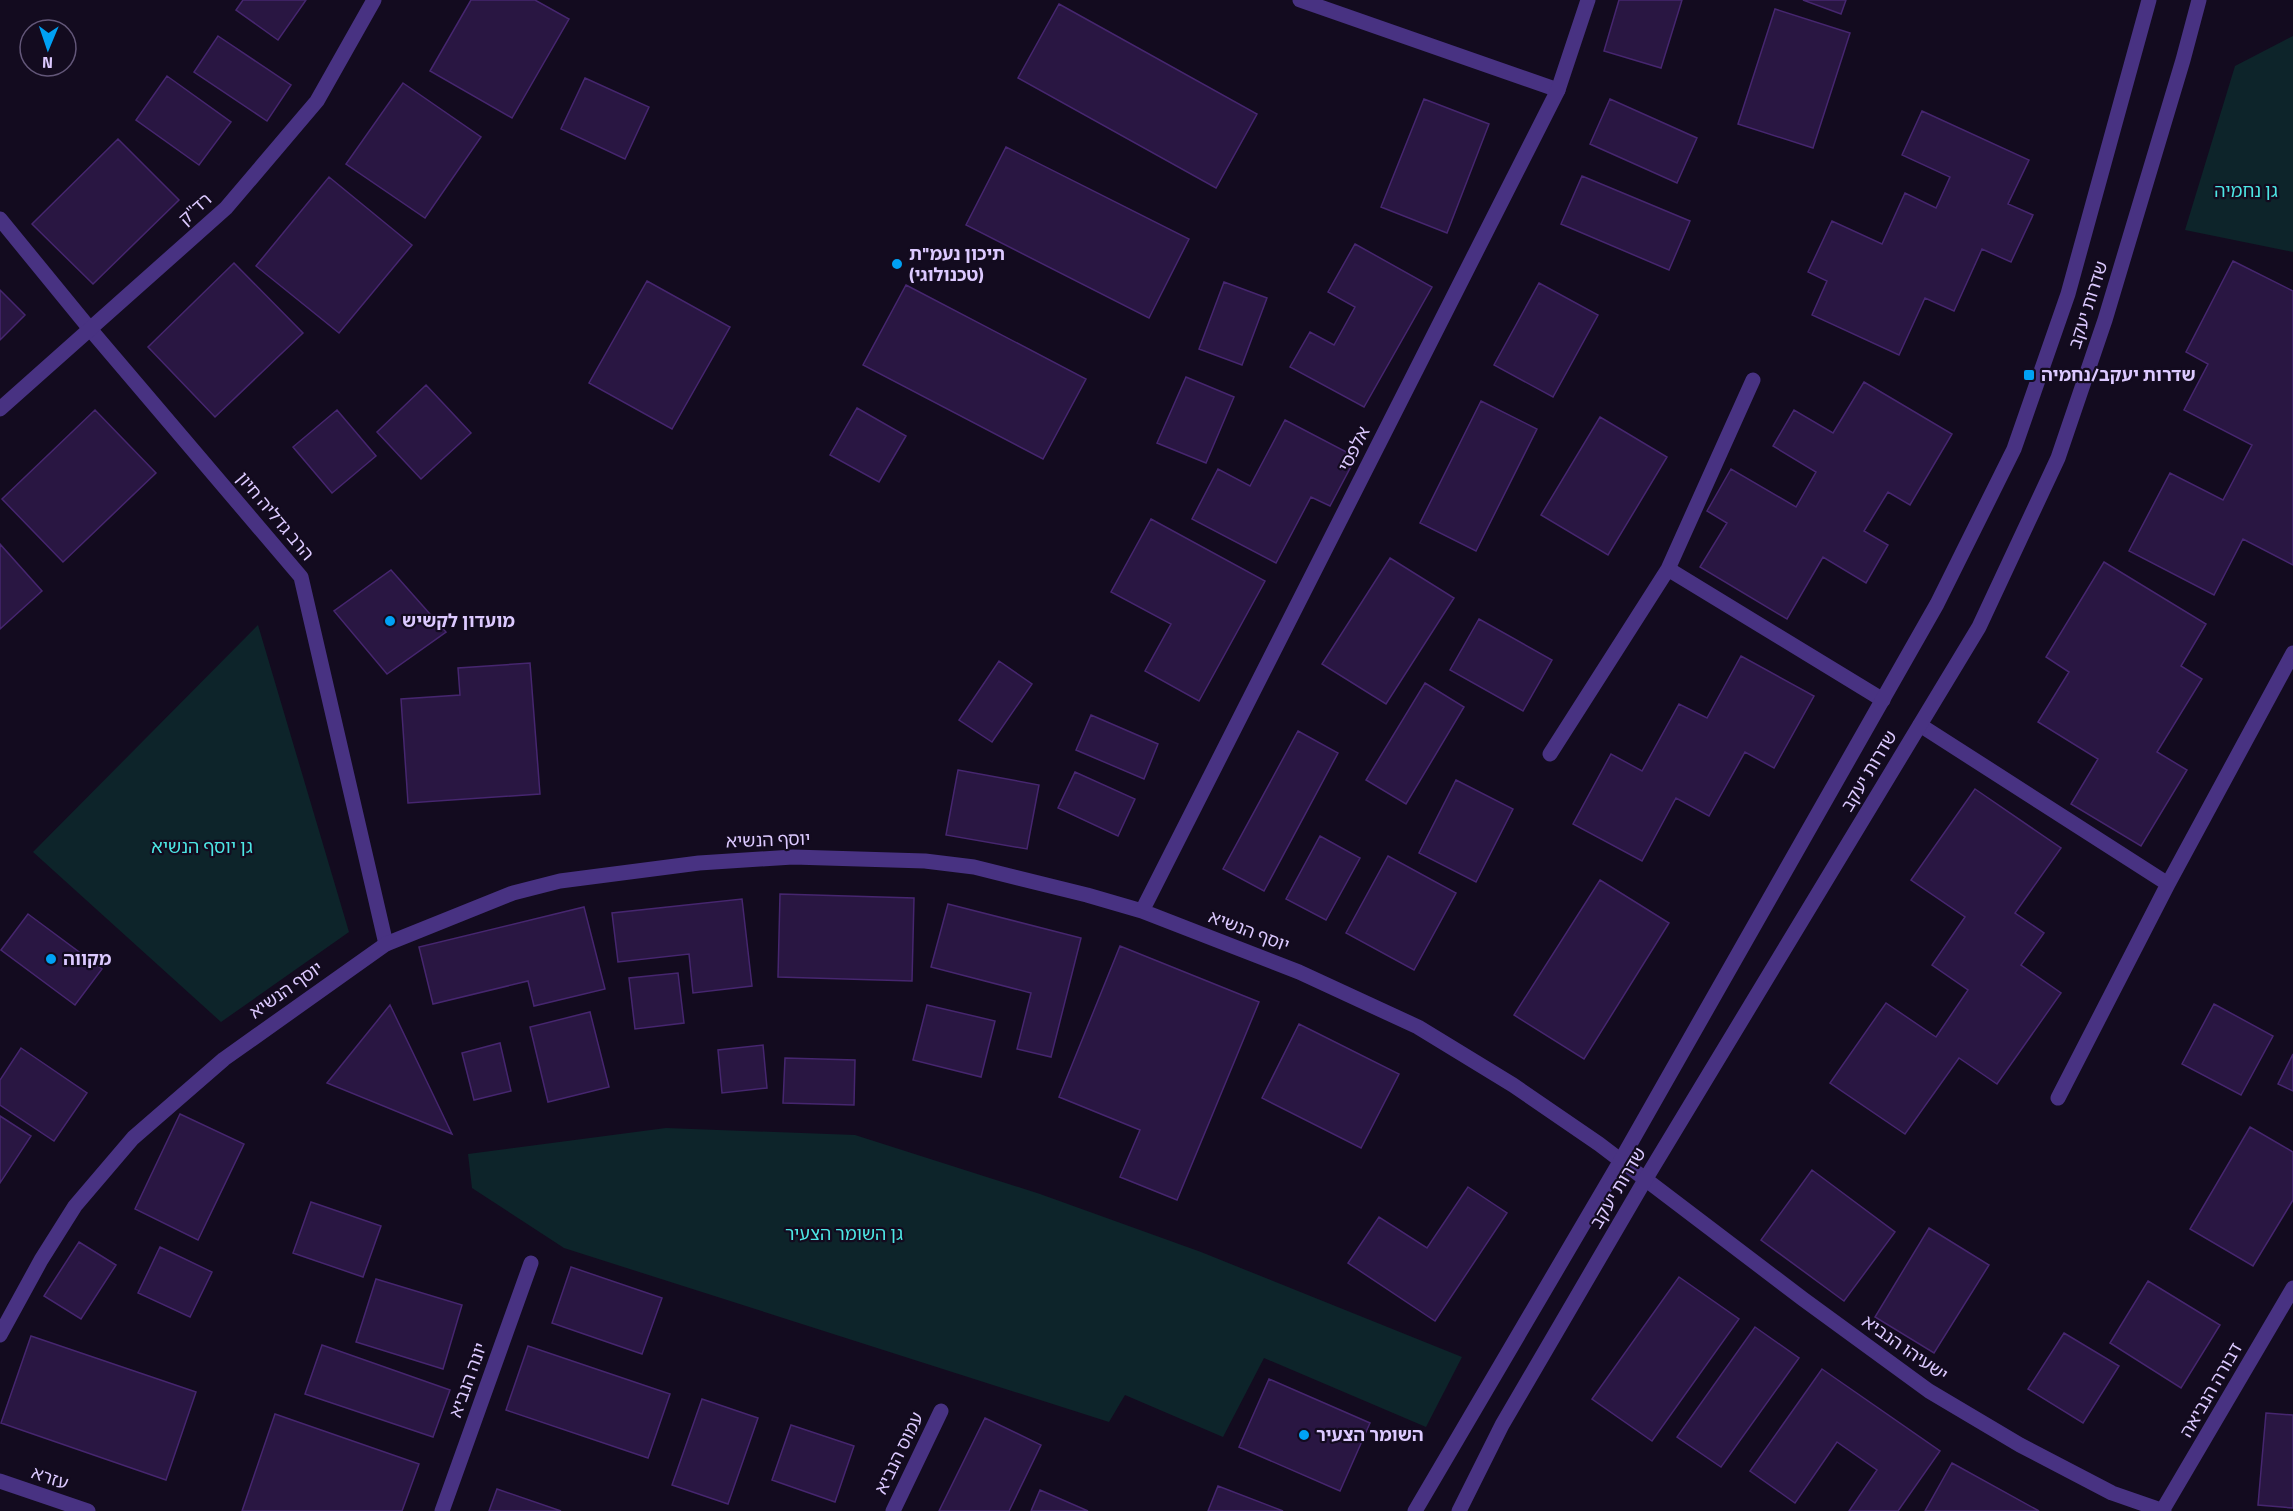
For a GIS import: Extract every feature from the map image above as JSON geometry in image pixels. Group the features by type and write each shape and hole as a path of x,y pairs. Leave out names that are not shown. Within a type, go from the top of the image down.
{"street":[{"name":"רד\"ק","path":"0,409 226,208 317,101 374,0"},
{"path":"1300,0 1558,90"},
{"name":"אלפסי","path":"1142,910 1558,90 1588,0"},
{"name":"שדרות יעקב","path":"1415,1511 1621,1160 1883,700 1937,604 2014,449 2068,294 2149,0"},
{"name":"שדרות יעקב","path":"1459,1511 1502,1425 1645,1180 1979,627 2058,458 2105,320 2199,0"},
{"name":"הרב גדליה חיון","path":"0,219 301,578 386,944"},
{"path":"1550,754 1668,569 1753,380"},
{"path":"1668,569 1883,700"},
{"path":"2058,1098 2168,884 2293,653"},
{"path":"1920,725 2168,884"},
{"name":"יוסף הנשיא","path":"0,1335 40,1260 75,1206 133,1138 224,1059 386,944 513,893 560,881 699,863 793,857 926,861 974,867 1142,910 1299,972 1418,1027 1513,1085 1621,1160 1645,1180"},
{"name":"ישעיהו הנביא","path":"1645,1180 1929,1391 2020,1445 2112,1493 2163,1511"},
{"name":"יונה הנביא","path":"442,1511 531,1263"},
{"name":"דבורה הנביאה","path":"2163,1511 2293,1288"},
{"name":"עמוס הנביא","path":"893,1511 941,1412"},
{"name":"עזרא","path":"0,1481 88,1511"}],"green space":[{"name":"גן נחמיה","path":"2293,36 2293,252 2185,230 2235,66"},
{"name":"גן יוסף הנשיא","path":"258,625 349,932 221,1022 33,852"},
{"name":"גן השומר הצעיר","path":"666,1128 855,1135 1040,1194 1201,1252 1462,1357 1426,1427 1264,1358 1223,1437 1125,1395 1109,1422 564,1248 472,1188 468,1154"}],"building":[{"path":"243,0 306,0 278,40 236,10"},
{"path":"471,0 535,0 569,19 512,118 430,71"},
{"path":"1619,0 1682,0 1661,68 1604,51"},
{"path":"1803,0 1846,0 1841,14"},
{"path":"1059,4 1257,114 1216,188 1018,78"},
{"path":"1775,9 1850,33 1813,148 1738,124"},
{"path":"218,36 291,85 267,121 194,72"},
{"path":"167,76 231,122 199,165 136,120"},
{"path":"585,78 649,107 625,159 561,129"},
{"path":"403,83 481,137 425,218 346,164"},
{"path":"1424,99 1489,124 1447,233 1381,207"},
{"path":"1610,99 1697,138 1677,183 1590,144"},
{"path":"1922,111 2029,160 2008,204 2033,215 2011,262 1982,249 1954,311 1925,298 1899,355 1812,315 1827,281 1808,272 1832,221 1882,244 1905,193 1936,208 1950,177 1902,155"},
{"path":"118,139 179,200 93,284 32,224"},
{"path":"1006,147 1189,239 1149,318 966,225"},
{"path":"1582,176 1690,221 1669,270 1561,224"},
{"path":"329,177 412,245 339,333 256,266"},
{"path":"1355,244 1432,287 1364,407 1290,367 1310,332 1334,345 1355,307 1328,292"},
{"path":"2233,261 2293,291 2293,565 2243,539 2214,595 2129,551 2170,473 2223,500 2252,445 2184,410 2208,364 2186,352"},
{"path":"234,263 303,333 215,417 148,347"},
{"path":"647,281 730,327 672,429 589,383"},
{"path":"1224,282 1267,298 1242,365 1199,349"},
{"path":"1539,283 1598,315 1553,397 1494,365"},
{"path":"906,285 1086,379 1043,459 863,365"},
{"path":"0,290 25,315 0,340"},
{"path":"1186,377 1234,397 1206,463 1157,443"},
{"path":"1864,382 1952,434 1910,505 1888,492 1864,531 1888,545 1866,583 1823,557 1787,619 1700,567 1727,523 1707,511 1731,469 1796,507 1816,472 1773,446 1794,410 1833,433"},
{"path":"426,385 471,433 421,479 377,432"},
{"path":"1481,401 1537,429 1476,551 1420,523"},
{"path":"857,408 906,436 879,482 830,455"},
{"path":"95,410 156,473 63,562 2,499"},
{"path":"337,410 376,456 332,493 293,447"},
{"path":"1600,417 1667,457 1608,555 1541,515"},
{"path":"1285,420 1356,457 1330,506 1311,497 1276,563 1192,519 1218,469 1250,486"},
{"path":"1151,519 1265,581 1199,701 1145,671 1171,624 1111,592"},
{"path":"0,544 42,591 0,629"},
{"path":"1390,558 1454,598 1386,704 1322,664"},
{"path":"2104,562 2206,624 2181,666 2202,679 2157,752 2187,770 2141,846 2071,804 2098,759 2038,722 2069,672 2046,657"},
{"name":"מועדון לקשיש","path":"391,570 446,632 387,674 334,611"},
{"path":"1479,619 1552,660 1523,711 1450,670"},
{"path":"1741,656 1814,696 1774,768 1745,752 1709,816 1676,798 1642,861 1573,824 1611,754 1642,771 1679,704 1707,718"},
{"path":"999,661 1032,684 992,742 959,720"},
{"path":"530,663 540,794 408,803 401,699 460,695 458,668"},
{"path":"1425,683 1464,707 1406,804 1366,780"},
{"path":"1091,715 1158,744 1144,779 1076,750"},
{"path":"1298,731 1338,753 1264,891 1223,869"},
{"path":"958,770 1039,785 1027,849 946,835"},
{"path":"1075,772 1135,799 1118,836 1058,808"},
{"path":"1456,780 1513,809 1476,882 1419,853"},
{"path":"1975,789 2061,848 2015,913 2044,933 2021,965 2061,993 1997,1084 1959,1058 1905,1134 1830,1083 1886,1003 1936,1037 1968,990 1932,965 1965,917 1911,880"},
{"path":"1320,836 1360,858 1326,920 1286,899"},
{"path":"1388,856 1456,893 1414,970 1346,933"},
{"path":"1600,880 1669,923 1584,1059 1514,1015"},
{"path":"780,894 914,898 912,981 778,977"},
{"path":"742,899 752,986 693,993 689,954 618,962 612,913"},
{"path":"948,904 1081,938 1051,1057 1017,1049 1031,993 931,967"},
{"path":"584,907 605,989 534,1006 528,981 433,1004 419,947"},
{"name":"מקווה","path":"28,914 102,969 75,1005 1,950"},
{"path":"1120,946 1259,1002 1177,1200 1120,1177 1140,1130 1059,1097"},
{"path":"678,973 684,1023 635,1029 629,978"},
{"path":"2214,1004 2273,1036 2241,1095 2182,1064"},
{"path":"390,1005 452,1134 327,1083"},
{"path":"927,1005 995,1021 981,1077 913,1060"},
{"path":"590,1012 609,1087 548,1102 530,1027"},
{"path":"1299,1024 1399,1074 1361,1148 1262,1098"},
{"path":"500,1043 511,1091 474,1100 462,1053"},
{"path":"763,1045 767,1088 722,1093 718,1050"},
{"path":"21,1048 87,1093 54,1141 0,1105 0,1080"},
{"path":"2293,1054 2293,1091 2278,1084"},
{"path":"785,1058 855,1060 854,1105 783,1103"},
{"path":"180,1114 244,1144 198,1240 135,1209"},
{"path":"0,1116 31,1136 0,1183"},
{"path":"2250,1127 2293,1152 2293,1200 2253,1266 2190,1229"},
{"path":"1812,1170 1895,1232 1844,1301 1761,1240"},
{"path":"1468,1187 1507,1213 1435,1321 1348,1263 1379,1217 1427,1248"},
{"path":"311,1202 381,1226 363,1277 293,1253"},
{"path":"1929,1228 1989,1265 1934,1353 1875,1317"},
{"path":"79,1242 116,1265 81,1319 44,1296"},
{"path":"160,1247 212,1272 190,1317 138,1293"},
{"path":"571,1267 662,1298 642,1354 552,1323"},
{"path":"1679,1277 1739,1319 1652,1441 1592,1399"},
{"path":"376,1279 462,1305 443,1369 356,1342"},
{"path":"2148,1281 2220,1325 2181,1388 2110,1343"},
{"path":"1755,1327 1799,1358 1721,1467 1677,1437"},
{"path":"2064,1333 2119,1366 2083,1423 2028,1389"},
{"path":"31,1336 196,1392 166,1480 1,1423"},
{"path":"322,1345 450,1390 433,1437 305,1394"},
{"path":"528,1346 670,1394 648,1458 506,1410"},
{"path":"1822,1369 1940,1451 1898,1511 1849,1511 1877,1470 1837,1442 1795,1503 1750,1471"},
{"name":"השומר הצעיר","path":"1269,1379 1370,1423 1340,1491 1239,1447"},
{"path":"702,1399 758,1418 728,1504 672,1485"},
{"path":"2266,1413 2293,1415 2293,1508 2258,1505"},
{"path":"275,1414 419,1464 402,1511 242,1511"},
{"path":"985,1418 1041,1445 1009,1511 939,1511"},
{"path":"791,1425 854,1446 835,1502 772,1480"},
{"path":"1952,1463 2039,1511 1925,1511"},
{"path":"1218,1486 1283,1511 1208,1511"},
{"path":"497,1489 561,1511 489,1511"},
{"path":"1040,1490 1088,1511 1031,1511"}],"place":[{"name":"תיכון נעמ\"ת (טכנולוגי)","path":"897,264"},
{"name":"שדרות יעקב/נחמיה","path":"2029,375"},
{"name":"מועדון לקשיש","path":"390,621"},
{"name":"מקווה","path":"51,959"},
{"name":"השומר הצעיר","path":"1304,1435"}]}
